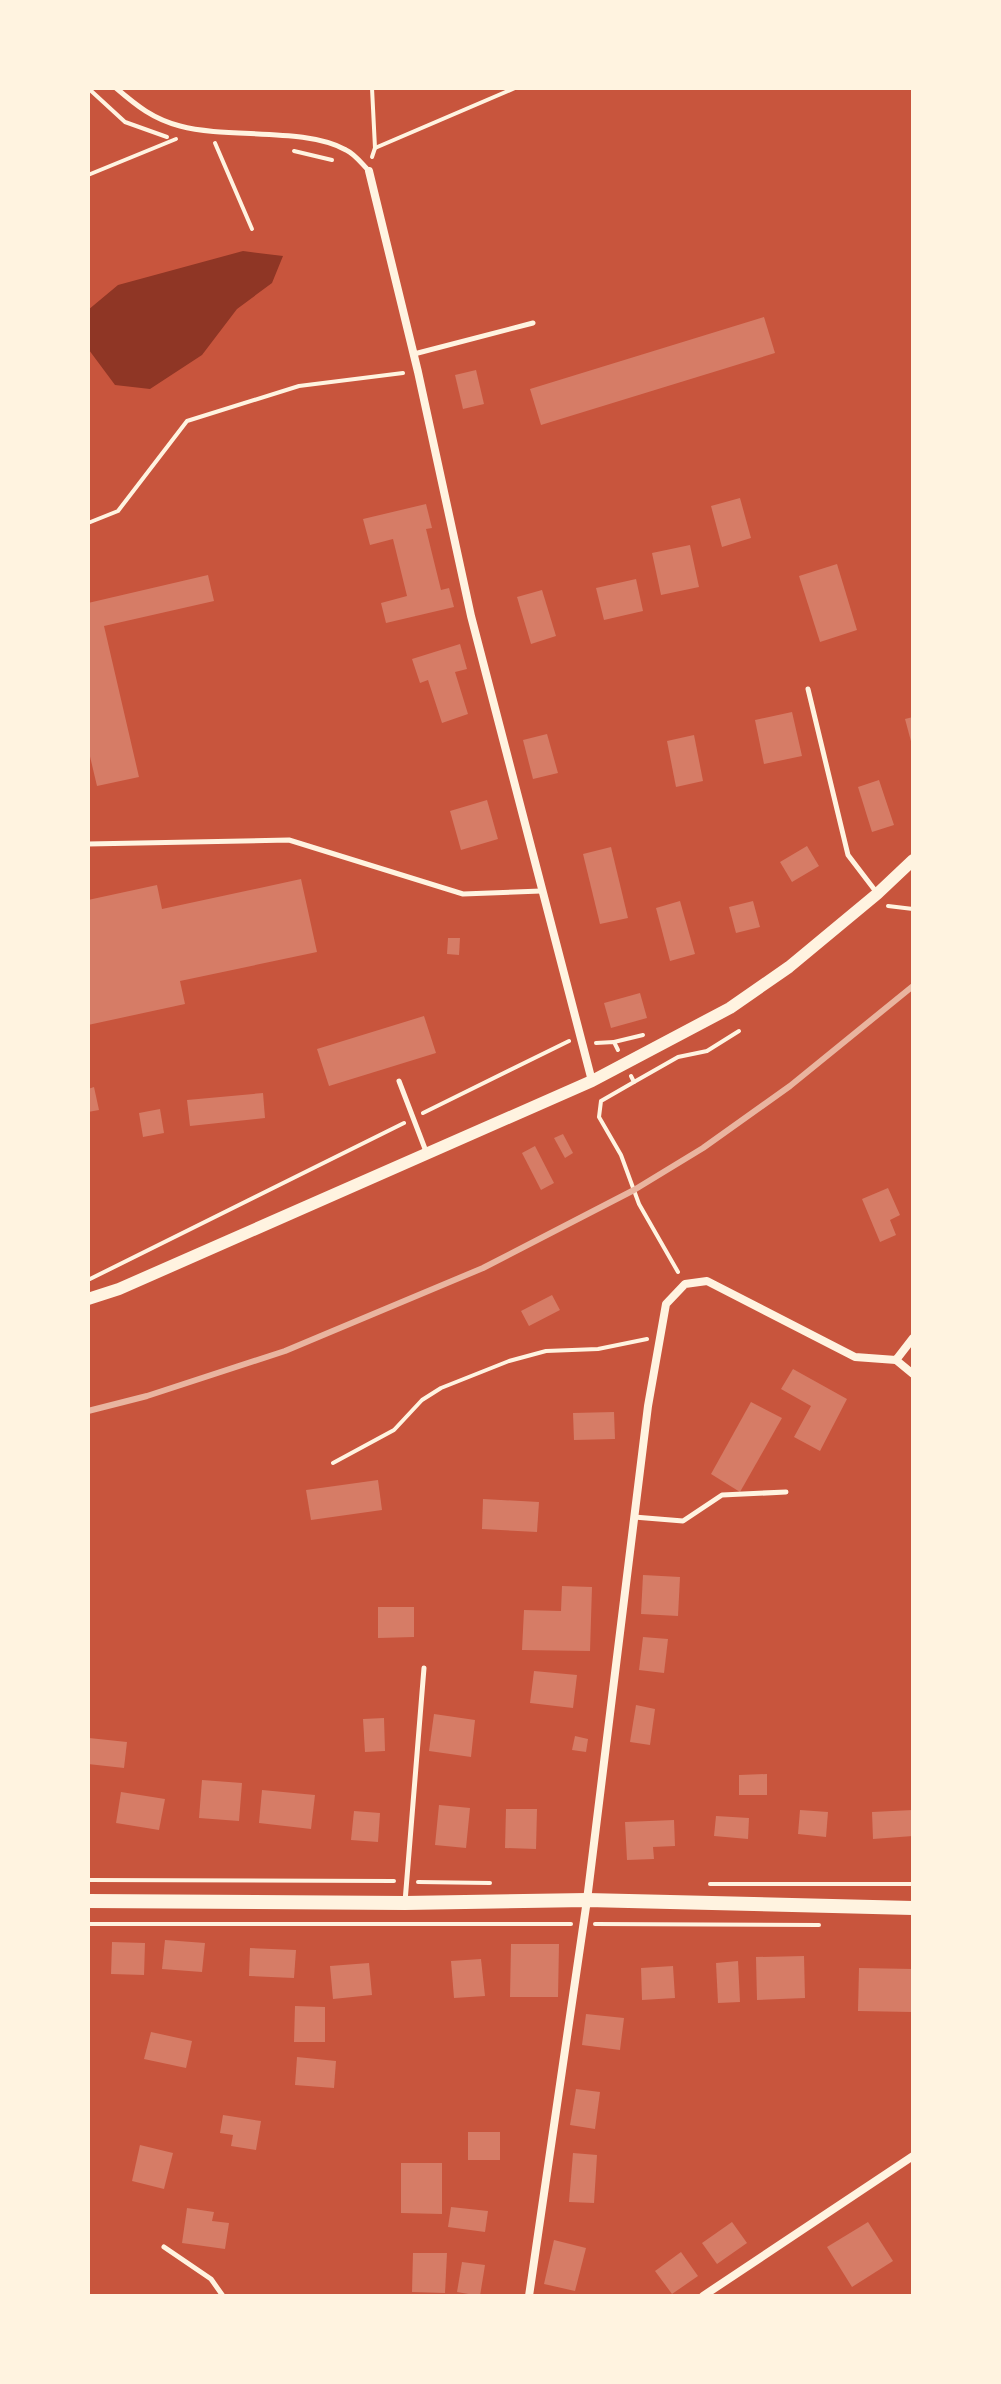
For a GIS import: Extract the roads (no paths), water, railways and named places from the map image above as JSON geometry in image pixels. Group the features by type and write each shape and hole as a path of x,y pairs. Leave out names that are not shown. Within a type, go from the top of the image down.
{"main road":[{"path":"88,1901 405,1903 587,1900 913,1908"}],"street":[{"path":"369,171 418,372 471,616 592,1081"},
{"path":"88,1299 119,1289 592,1081 730,1008 789,967 913,860"},
{"path":"529,2296 587,1900 648,1406 666,1304 685,1284 707,1281 855,1357 896,1360 913,1374"},
{"path":"896,1360 913,1338"},
{"path":"703,2296 913,2156"}],"lane":[{"path":"116,88 144,112 179,126 314,139 347,150 369,171"},
{"path":"413,355 533,323"},
{"path":"808,689 848,855 877,894"},
{"path":"88,844 289,840 463,894 541,891"},
{"path":"399,1081 427,1155"},
{"path":"633,1517 683,1521 722,1495 786,1492"},
{"path":"405,1903 424,1668"},
{"path":"164,2247 211,2279 223,2296"}],"railway":[{"path":"88,1411 147,1396 285,1351 483,1268 634,1190 703,1148 790,1086 913,986"}]}
